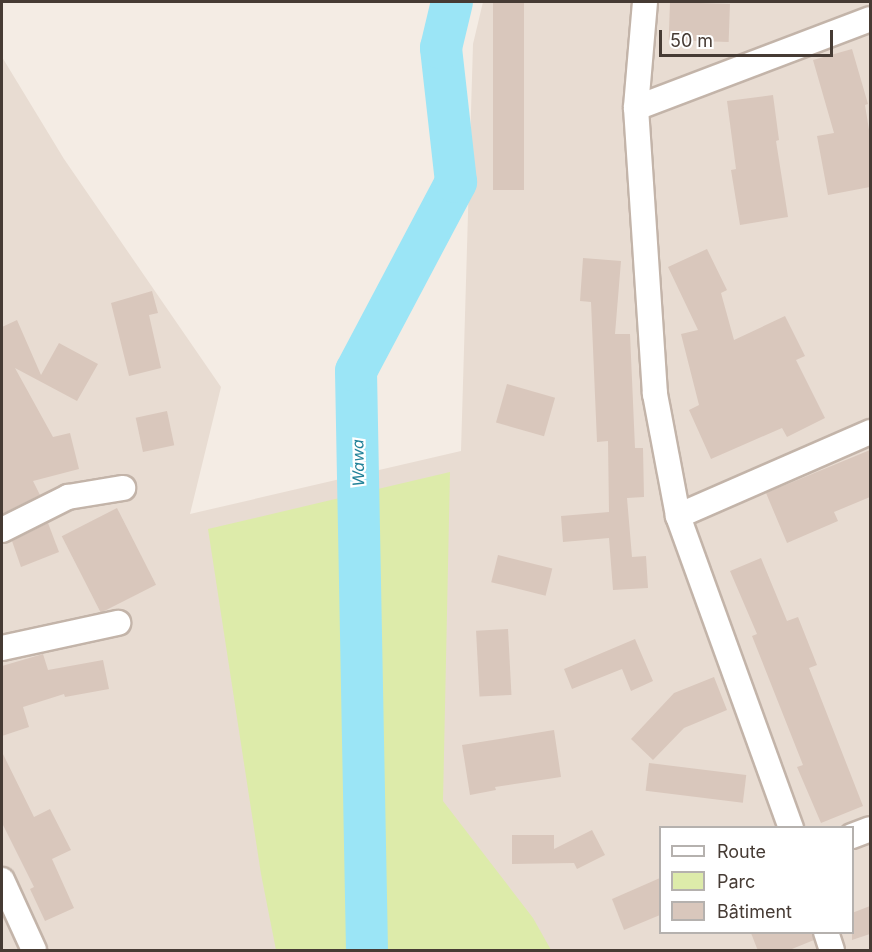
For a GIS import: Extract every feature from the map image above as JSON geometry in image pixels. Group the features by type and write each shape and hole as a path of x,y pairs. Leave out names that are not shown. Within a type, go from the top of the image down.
{"street":[{"path":"645,2 636,108 654,394 678,516 790,826"},
{"path":"636,108 869,26"},
{"path":"678,516 870,432"},
{"path":"2,530 68,497 123,488"},
{"path":"2,648 118,623"},
{"path":"854,835 870,829"},
{"path":"2,880 34,951"},
{"path":"826,934 831,951"}],"shaded area":[{"path":"483,2 870,2 870,950 2,950 2,57 64,159 221,387 190,514 461,451 473,44"}],"green space":[{"path":"450,472 443,801 533,918 551,950 276,950 261,874 208,529"}],"building":[{"path":"493,2 524,2 524,190 493,190"},
{"path":"670,2 730,4 729,42 669,40"},
{"path":"852,49 868,104 865,105 870,136 870,187 828,195 817,136 834,133 813,60"},
{"path":"773,95 779,140 776,141 788,217 740,225 731,170 736,169 727,101"},
{"path":"707,249 727,290 721,293 734,340 785,316 805,356 796,360 825,418 787,437 782,428 711,459 689,410 699,405 681,334 698,330 668,267"},
{"path":"583,258 621,261 615,334 630,334 635,448 643,448 644,497 627,498 632,557 646,556 648,588 613,590 609,538 563,542 561,516 609,512 608,441 597,442 591,302 580,301"},
{"path":"152,291 158,313 149,315 161,368 129,376 111,303"},
{"path":"17,320 41,375 59,343 98,364 77,401 15,368 53,437 70,433 79,469 33,481 40,495 2,514 2,327"},
{"path":"507,384 555,398 544,436 496,422"},
{"path":"167,411 174,445 143,452 136,418"},
{"path":"870,450 870,497 834,512 838,521 787,543 766,493"},
{"path":"117,508 156,585 101,613 62,536"},
{"path":"48,523 59,552 21,567 12,541"},
{"path":"498,555 552,569 546,596 491,582"},
{"path":"761,558 787,621 798,617 817,665 809,668 863,806 821,823 797,767 803,765 752,636 757,634 730,571"},
{"path":"508,629 511,695 479,697 476,631"},
{"path":"635,639 653,681 631,691 622,669 572,689 564,669"},
{"path":"43,654 48,670 103,660 109,689 65,697 64,694 23,707 29,727 2,736 2,666"},
{"path":"714,677 727,710 684,728 653,760 631,739 674,693"},
{"path":"554,730 561,777 495,787 496,790 470,795 462,745"},
{"path":"2,752 34,817 50,809 71,850 52,859 74,908 45,921 30,889 34,887 2,823"},
{"path":"649,763 746,775 743,803 646,791"},
{"path":"592,830 605,855 577,869 574,863 512,864 512,835 554,835 554,849"},
{"path":"659,878 659,915 624,930 612,899"},
{"path":"870,906 870,934 852,940 852,934 854,934 854,912"},
{"path":"751,934 812,934 814,940 787,951 758,951"}],"waterway":[{"name":"Wawa","path":"367,950 356,371 456,182 441,48 452,2"}]}
